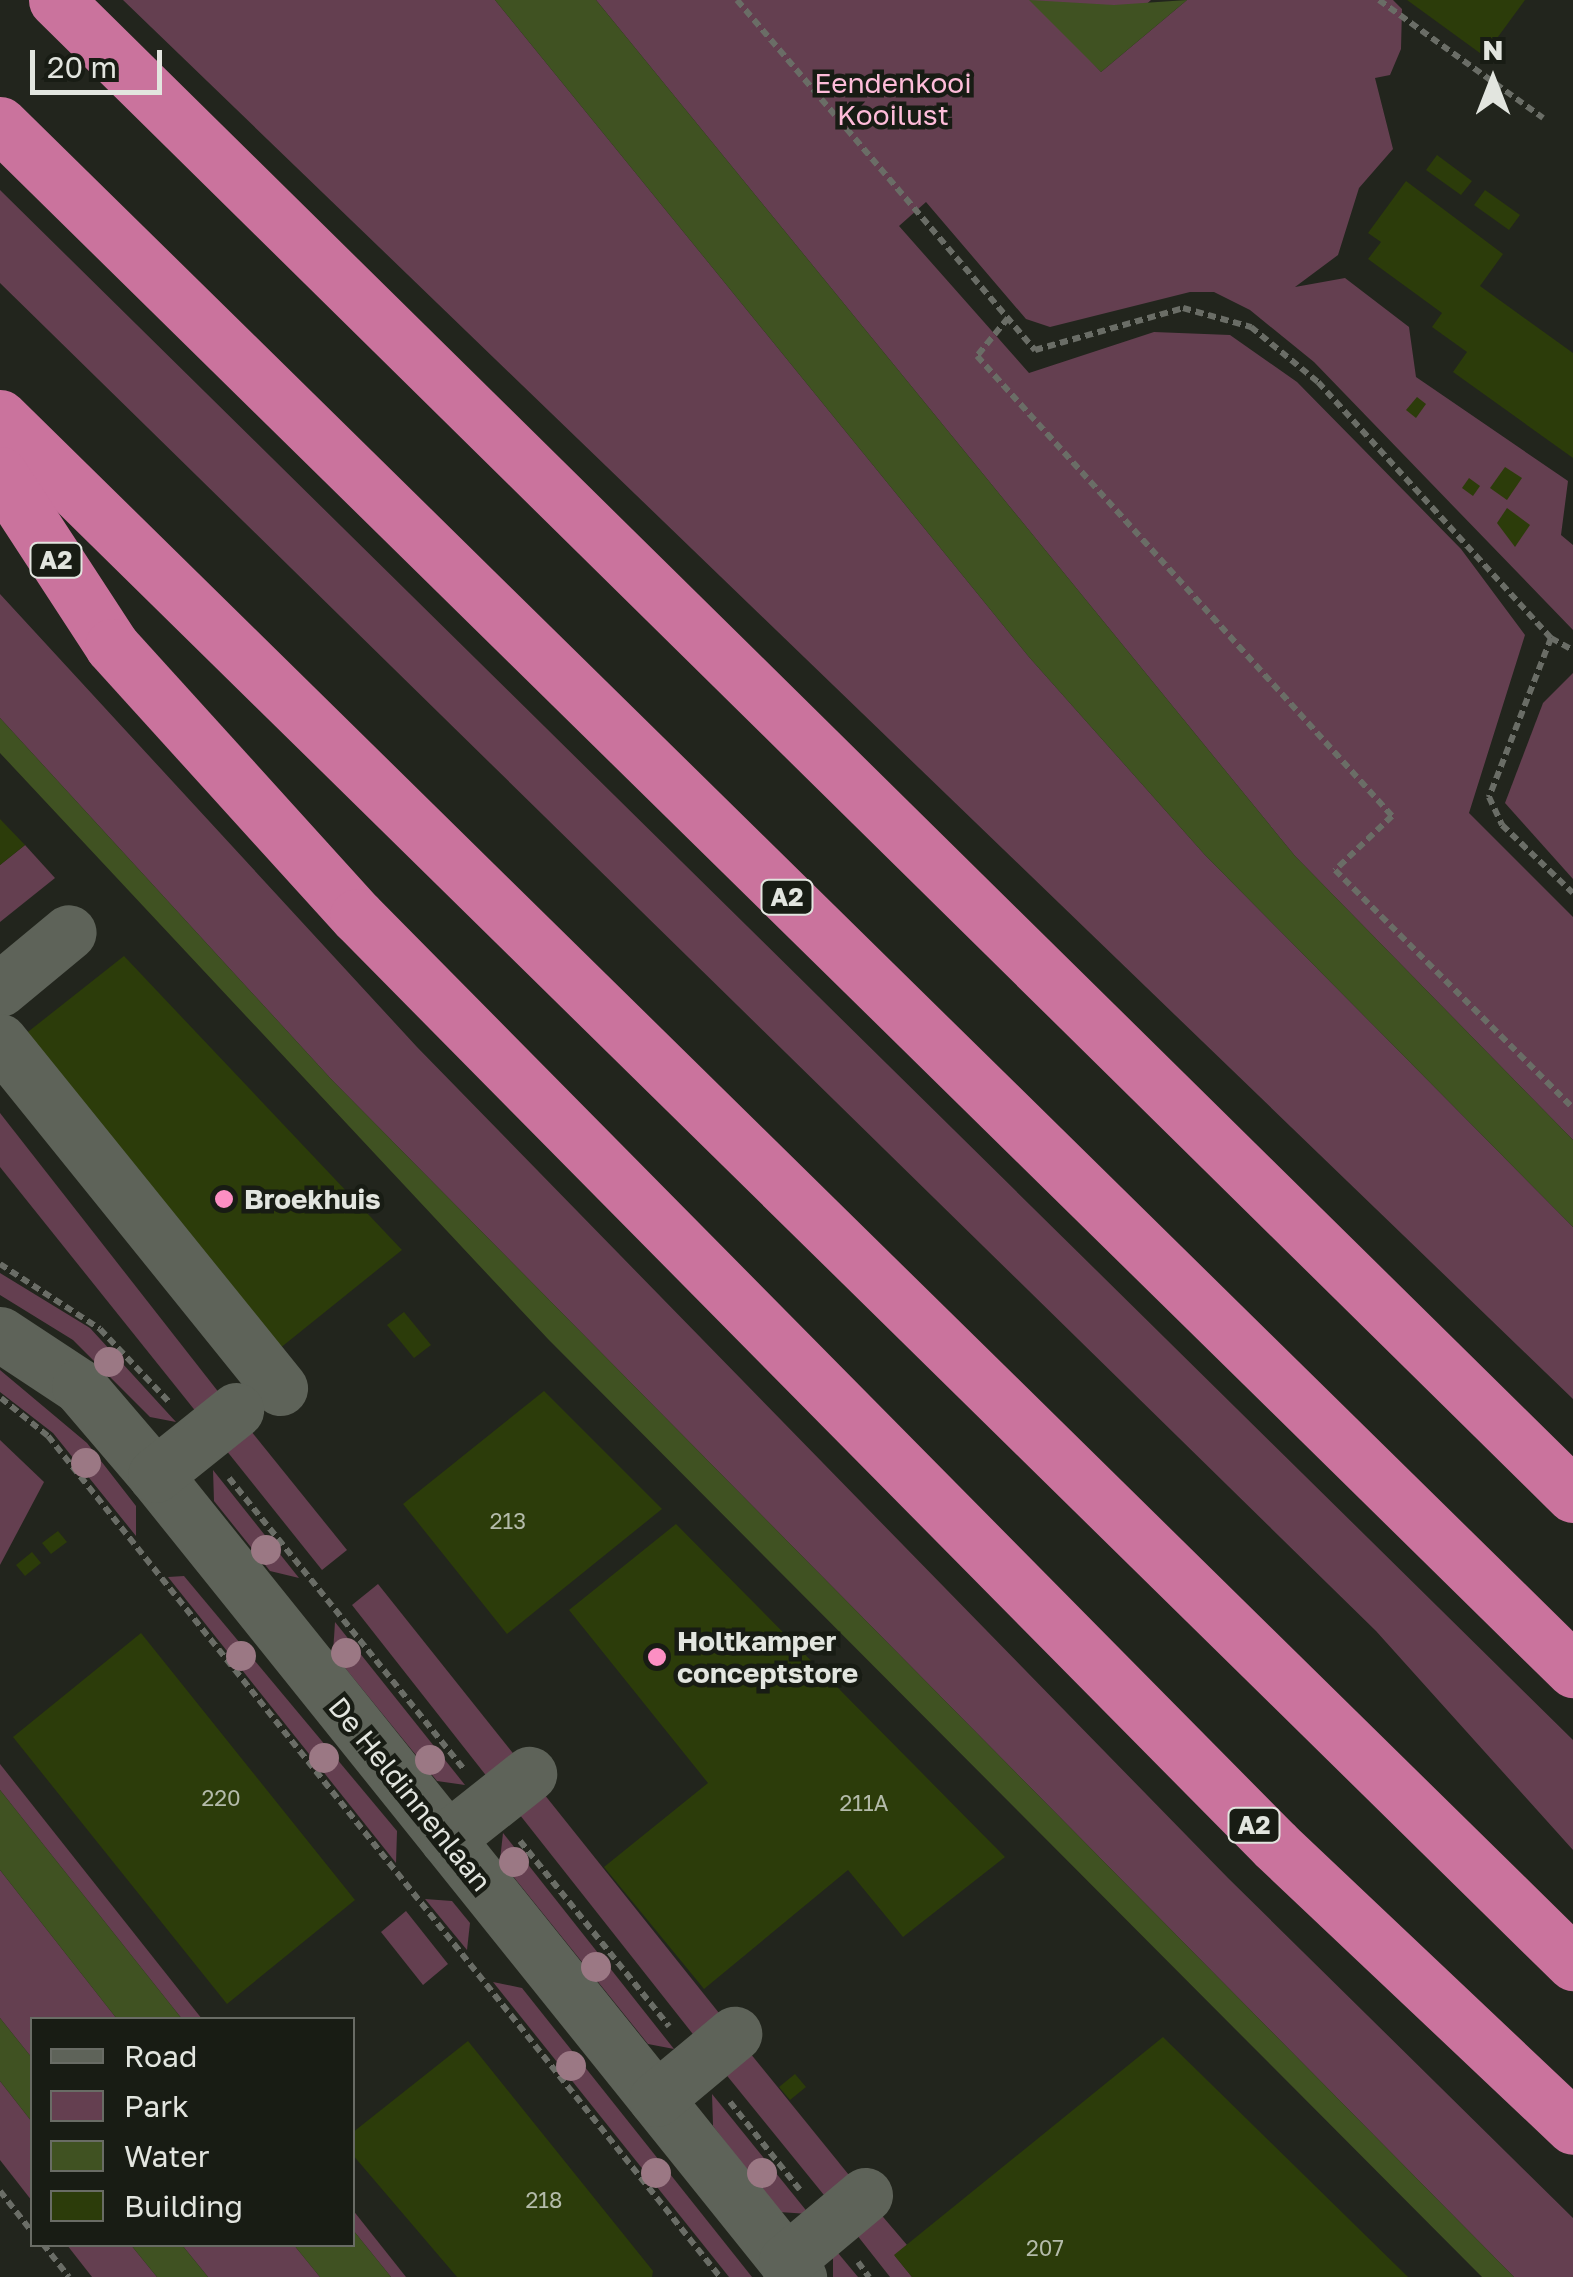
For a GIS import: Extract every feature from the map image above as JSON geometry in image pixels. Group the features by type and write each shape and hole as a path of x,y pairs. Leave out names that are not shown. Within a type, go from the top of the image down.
{"highway":[{"path":"56,0 1573,1495"},
{"name":"A2","path":"0,124 1573,1670"},
{"name":"A2","path":"0,417 1573,1963"},
{"name":"A2","path":"0,474 112,646 357,916 1275,1846 1573,2127"}],"street":[{"path":"0,988 69,932"},
{"path":"0,1040 258,1399 154,1475"},
{"name":"De Heldinnenlaan","path":"0,1334 79,1386 792,2269"},
{"path":"446,1839 529,1774"},
{"path":"656,2099 734,2034"},
{"path":"792,2269 865,2194"}],"path":[{"path":"738,0 1035,350 1183,308 1250,326 1318,382 1551,638 1573,650"},
{"path":"1379,0 1543,118"},
{"path":"1008,318 977,356 1392,816 1334,870 1573,1108"},
{"path":"1551,638 1490,797 1502,825 1573,893"},
{"path":"0,1398 48,1436 720,2277"},
{"path":"0,2191 30,2229"},
{"path":"45,2247 69,2277"}],"green space":[{"path":"123,0 495,0 1029,657 1205,855 1573,1227 1573,1399"},
{"name":"Eendenkooi Kooilust","path":"596,0 1151,0 1087,57 1101,72 1187,0 1393,0 1402,9 1401,49 1390,75 1375,78 1393,149 1359,188 1338,255 1295,287 1345,278 1409,327 1416,377 1568,481 1561,535 1573,545 1573,630 1314,362 1250,310 1214,292 1190,292 1050,327 1026,319 926,202 899,226 1029,373 1154,332 1230,335 1297,382 1361,447 1461,549 1525,635 1469,813 1573,917 1573,1140 1295,856"},
{"path":"0,190 1573,1740 1573,1850 1376,1631 0,283"},
{"path":"0,594 417,1047 1228,1878 1573,2218 1573,2277 1514,2277 332,1080 0,718"},
{"path":"1573,673 1573,879 1505,803 1543,703"},
{"path":"25,845 55,878 0,922 0,865"},
{"path":"0,1113 220,1394 197,1413 0,1167"},
{"path":"0,1273 90,1328 176,1422 150,1417 73,1340 0,1295"},
{"path":"0,1370 87,1443 136,1506 136,1536 53,1433 0,1392"},
{"path":"251,1431 347,1550 322,1570 226,1450"},
{"path":"0,1440 44,1482 0,1565"},
{"path":"213,1470 299,1578 270,1571 214,1501"},
{"path":"184,1576 397,1831 396,1863 168,1577"},
{"path":"378,1584 516,1757 488,1778 352,1605"},
{"path":"335,1622 465,1785 437,1781 333,1653"},
{"path":"0,1764 200,2017 180,2017 0,1790"},
{"path":"540,1789 723,2018 696,2038 516,1810"},
{"path":"503,1833 674,2049 648,2044 500,1860"},
{"path":"0,1870 115,2017 30,2017 30,2056 0,2018"},
{"path":"425,1899 452,1901 470,1923 467,1950"},
{"path":"406,1911 448,1964 423,1985 381,1932"},
{"path":"493,1982 522,1988 752,2277 729,2277"},
{"path":"750,2053 853,2180 828,2200 724,2072"},
{"path":"0,2081 30,2119 30,2198 0,2160"},
{"path":"712,2094 809,2214 779,2212 713,2126"},
{"path":"878,2211 907,2245 895,2256 912,2277 890,2277 853,2230"},
{"path":"355,2213 406,2277 391,2277 355,2232"},
{"path":"69,2247 133,2247 157,2277 92,2277"},
{"path":"184,2247 296,2247 320,2277 208,2277"},
{"path":"833,2247 858,2277 833,2277"}],"water":[{"path":"495,0 596,0 1295,856 1573,1140 1573,1227 1205,855 1029,657"},
{"path":"1029,0 1114,5 1187,0 1101,72"},
{"path":"0,718 332,1080 1514,2277 1482,2277 548,1339 0,753"},
{"path":"0,1790 180,2017 115,2017 0,1870"},
{"path":"0,2018 30,2056 30,2119 0,2081"},
{"path":"355,2232 391,2277 320,2277 296,2247 355,2247"},
{"path":"133,2247 184,2247 208,2277 157,2277"}],"building":[{"path":"1407,0 1525,0 1484,56"},
{"path":"1437,155 1472,181 1461,195 1426,170"},
{"path":"1406,181 1503,254 1480,286 1573,353 1573,458 1453,372 1467,352 1432,327 1442,313 1368,259 1381,242 1368,233"},
{"path":"1485,190 1520,215 1509,230 1474,205"},
{"path":"1417,397 1426,404 1416,418 1406,410"},
{"path":"1505,467 1522,478 1507,500 1490,488"},
{"path":"1469,478 1480,486 1473,496 1462,488"},
{"path":"1507,508 1530,525 1515,547 1497,523"},
{"path":"0,819 25,845 0,865"},
{"path":"124,956 402,1250 279,1349 24,1035"},
{"path":"404,1312 431,1345 414,1358 387,1325"},
{"path":"544,1391 662,1509 507,1634 403,1504"},
{"path":"676,1524 1005,1857 903,1937 848,1870 704,1989 604,1867 708,1783 569,1610"},
{"path":"58,1531 67,1542 51,1554 42,1543"},
{"path":"32,1552 41,1563 25,1576 16,1565"},
{"path":"141,1633 355,1900 227,2004 13,1737"},
{"path":"1163,2037 1408,2277 912,2277 894,2255"},
{"path":"468,2041 653,2271 652,2277 457,2277 355,2158 355,2131"},
{"path":"795,2074 806,2087 790,2100 779,2087"}],"place":[{"name":"Broekhuis","path":"224,1199"},
{"name":"Holtkamper conceptstore","path":"657,1657"}]}
